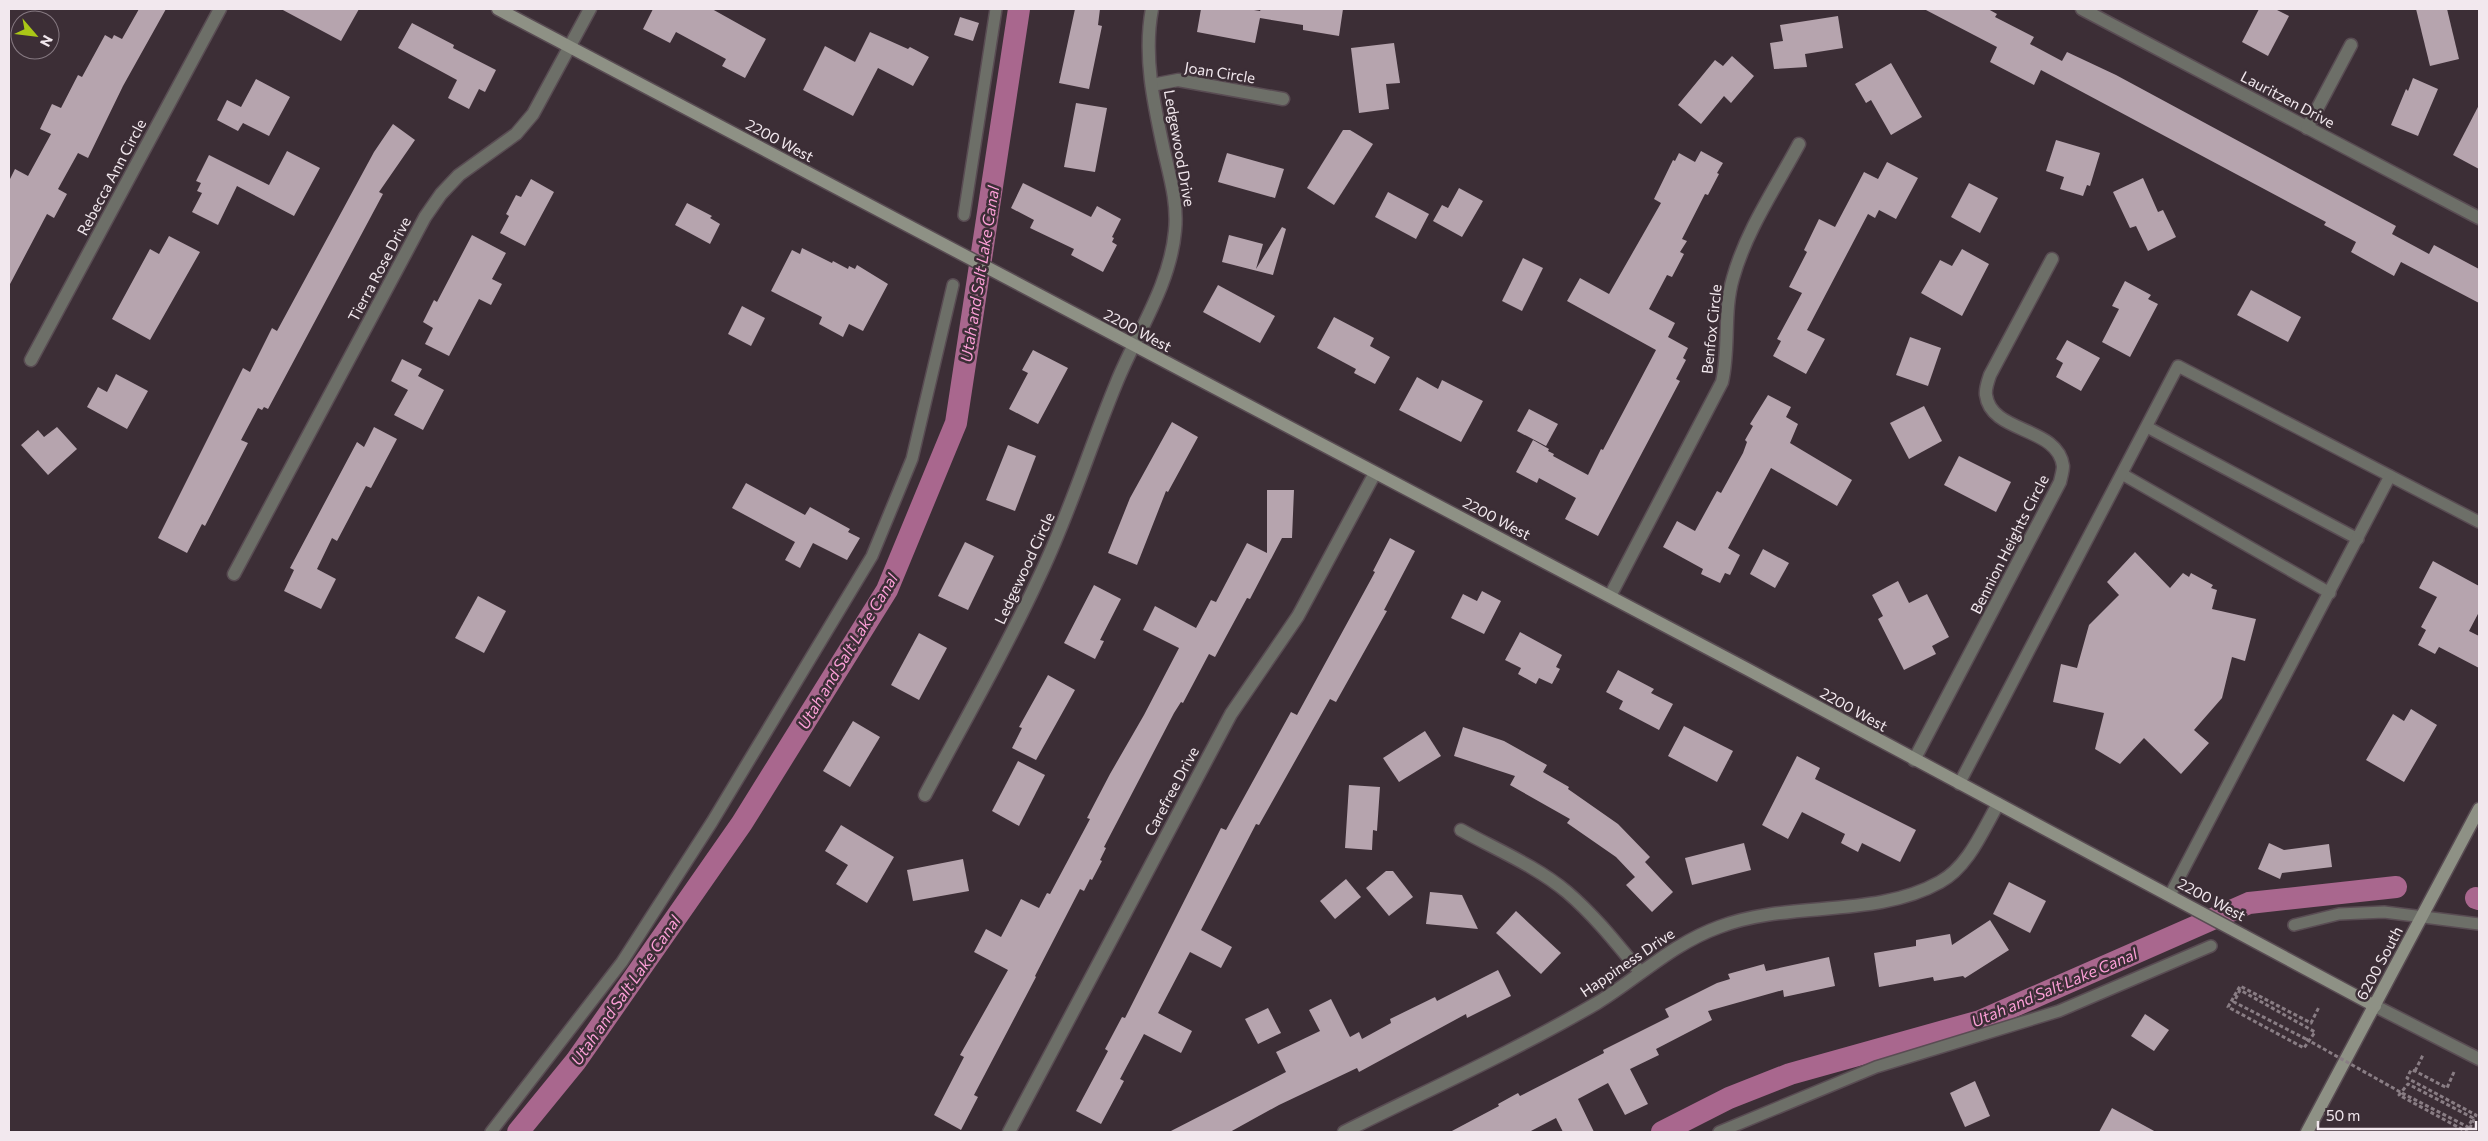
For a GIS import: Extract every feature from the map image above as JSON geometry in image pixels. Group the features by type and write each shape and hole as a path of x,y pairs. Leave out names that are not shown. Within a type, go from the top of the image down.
{"street":[{"name":"Rebecca Ann Circle","path":"31,360 220,9"},
{"name":"2200 West","path":"498,9 1610,596 1914,760 2249,936 2375,1006 2479,1059"},
{"name":"Tierra Rose Drive","path":"234,574 425,217 441,194 459,175 516,134 533,114 590,9"},
{"name":"Ledgewood Drive","path":"1133,345 1170,260 1175,230 1174,199 1152,84 1148,44 1152,9"},
{"name":"Lauritzen Drive","path":"2090,11 2479,218"},
{"path":"2307,128 2351,45"},
{"name":"Joan Circle","path":"1152,84 1178,80 1282,99"},
{"name":"Benfox Circle","path":"1610,596 1722,382 1727,360 1729,297 1733,279 1752,232 1799,144"},
{"name":"Bennion Heights Circle","path":"1914,760 2060,482 2063,466 2056,451 2047,442 2001,417 1990,408 1986,393 1990,375 2052,259"},
{"name":"Ledgewood Circle","path":"925,795 1041,574 1066,516 1116,382 1133,345"},
{"name":"Carefree Drive","path":"1009,1132 1226,722 1309,598 1375,473"},
{"name":"Happiness Drive","path":"1344,1132 1534,1038 1598,1002 1640,972 1692,939 1746,918 1893,900 1920,893 1943,881 1963,862 1998,804"},
{"name":"6200 South","path":"2308,1132 2479,809"},
{"path":"1461,830 1540,872 1566,892 1592,915 1640,972"}],"lane":[{"path":"964,215 996,9"},
{"path":"491,1132 622,962 712,822 872,556 912,459 953,285"},
{"path":"1960,784 2178,366 2479,522"},
{"path":"2147,427 2358,539"},
{"path":"2122,474 2330,593"},
{"path":"2170,895 2390,476"},
{"path":"2294,925 2339,914 2385,912 2479,924"},
{"path":"1719,1132 1876,1067 2059,1012 2211,946"}],"path":[{"path":"2319,1007 2311,1023 2240,986 2228,1007 2304,1048 2315,1032 2240,990 2234,1002 2306,1039 2402,1093 2468,1127 2473,1118 2408,1084 2399,1096 2467,1132 2476,1115 2406,1078 2411,1070 2414,1071 2423,1055"},
{"path":"2414,1071 2447,1088 2454,1072"}],"building":[{"path":"139,9 166,9 123,86 88,158 78,153 58,189 67,194 54,218 47,214 9,286 9,181 15,169 28,176 51,134 40,129 52,104 61,108 78,75 82,77 105,35 112,39 114,35 122,39"},
{"path":"281,9 359,9 341,41"},
{"path":"653,9 712,9 766,39 745,78 722,66 726,59 676,32 670,43 643,29"},
{"path":"1075,9 1100,9 1098,25 1102,26 1089,89 1059,83"},
{"path":"1201,9 1248,9 1260,11 1261,9 1343,9 1339,36 1303,30 1303,25 1260,18 1255,43 1197,32"},
{"path":"1924,9 1988,9 1997,14 1995,17 2034,37 2030,44 2062,61 2067,52 2116,75 2396,226 2392,234 2429,254 2434,245 2479,269 2479,303 2401,262 2394,276 2351,252 2356,242 2324,225 2326,222 2041,70 2034,85 1990,62 1997,47"},
{"path":"2259,9 2275,9 2289,16 2268,56 2242,42"},
{"path":"2416,9 2447,9 2459,59 2430,66"},
{"path":"1838,16 1843,48 1805,54 1807,67 1774,69 1770,43 1783,41 1780,25"},
{"path":"960,17 979,23 973,41 954,35"},
{"path":"412,23 454,45 453,48 496,70 485,92 479,89 469,109 448,98 457,80 398,48"},
{"path":"870,32 908,49 910,47 929,57 913,86 878,68 853,116 803,90 825,46 855,62"},
{"path":"1394,43 1400,83 1386,84 1389,109 1359,113 1351,48"},
{"path":"1732,56 1754,76 1731,103 1724,96 1701,124 1678,105 1715,60 1723,66"},
{"path":"1891,63 1922,117 1891,135 1871,100 1866,103 1855,84"},
{"path":"2413,78 2438,89 2418,136 2391,125 2406,89 2408,91"},
{"path":"256,79 290,97 269,136 243,123 238,131 217,120 227,100 241,107"},
{"path":"1076,103 1107,108 1095,172 1064,167"},
{"path":"2479,105 2479,169 2453,155"},
{"path":"393,124 415,140 379,192 383,194 268,409 264,407 262,410 258,408 241,440 248,443 205,526 202,524 187,553 158,538 243,368 250,372 272,328 277,331 374,152"},
{"path":"1343,130 1350,130 1373,144 1334,205 1307,188"},
{"path":"2056,140 2100,153 2090,186 2087,185 2083,196 2060,189 2064,177 2046,171"},
{"path":"287,151 320,168 294,216 237,186 218,225 192,212 202,193 197,191 201,183 196,181 209,155 269,185"},
{"path":"1701,151 1723,163 1708,195 1705,194 1682,239 1687,241 1680,252 1684,254 1672,277 1667,275 1649,309 1675,323 1668,337 1688,348 1683,358 1686,360 1676,379 1680,381 1598,536 1565,519 1576,498 1539,478 1537,483 1516,472 1533,440 1549,449 1548,451 1554,454 1553,456 1588,475 1601,449 1603,450 1656,350 1567,301 1580,278 1609,294 1661,203 1654,199 1673,160 1675,161 1679,153 1695,162"},
{"path":"1227,153 1284,169 1275,198 1218,182"},
{"path":"1887,162 1918,178 1896,219 1879,210 1875,218 1868,214 1807,330 1825,339 1806,374 1773,356 1781,341 1777,339 1802,293 1789,287 1807,252 1804,250 1819,219 1835,227 1864,172 1878,179"},
{"path":"2143,178 2158,212 2163,210 2176,237 2148,251 2136,226 2130,228 2113,192"},
{"path":"531,179 554,192 525,246 500,233 509,216 506,214 516,195 521,197"},
{"path":"1023,183 1091,217 1097,206 1121,219 1112,237 1114,238 1112,242 1117,245 1103,272 1071,255 1074,249 1030,228 1034,220 1011,208"},
{"path":"1969,183 1998,198 1980,233 1951,217"},
{"path":"1459,188 1483,201 1462,237 1433,221 1442,205 1448,208"},
{"path":"1388,192 1429,214 1416,239 1375,217"},
{"path":"687,203 712,216 710,218 720,224 710,244 675,225"},
{"path":"1282,227 1286,229 1273,275 1222,262 1229,235 1263,244 1256,269"},
{"path":"472,235 506,253 492,279 502,284 491,305 479,299 449,356 425,344 433,328 423,322 434,300 437,302"},
{"path":"169,236 200,252 150,340 112,319 150,249 159,254"},
{"path":"802,248 848,269 849,266 855,269 857,265 888,284 863,331 849,324 843,337 819,324 822,317 771,291 792,250 800,254"},
{"path":"1962,249 1989,264 1962,316 1921,293 1940,260 1952,266"},
{"path":"1523,258 1543,268 1522,311 1502,301"},
{"path":"2125,281 2151,295 2148,299 2158,304 2130,357 2102,342 2119,309 2112,306"},
{"path":"1218,285 1275,316 1260,343 1203,312"},
{"path":"2251,290 2301,317 2288,342 2237,315"},
{"path":"742,306 765,318 751,346 728,334"},
{"path":"1334,317 1374,338 1370,346 1390,357 1375,384 1354,373 1356,369 1317,348"},
{"path":"1910,337 1941,348 1928,386 1896,375"},
{"path":"2067,340 2100,358 2081,391 2056,377 2063,363 2056,359"},
{"path":"1033,350 1068,368 1038,424 1009,409 1028,373 1022,370"},
{"path":"402,359 422,369 418,376 444,390 423,430 394,415 408,390 391,381"},
{"path":"116,374 148,391 127,429 87,407 98,387 107,392"},
{"path":"1417,377 1438,389 1442,380 1483,401 1461,442 1399,410"},
{"path":"1768,395 1791,407 1786,417 1798,424 1790,443 1852,480 1837,506 1771,468 1728,548 1740,555 1730,575 1725,573 1720,583 1701,574 1703,569 1663,547 1677,521 1695,531 1717,491 1721,493 1743,453 1747,442 1745,440 1753,426 1750,424"},
{"path":"1924,406 1942,441 1909,459 1890,423"},
{"path":"1529,409 1558,424 1546,446 1517,431"},
{"path":"1172,422 1198,437 1168,492 1166,491 1137,565 1108,553 1130,498"},
{"path":"57,427 77,449 48,475 21,445 38,430 44,437"},
{"path":"374,427 397,439 371,488 366,486 337,541 332,538 317,569 336,579 321,609 284,591 294,570 290,568 357,442 364,447"},
{"path":"1008,445 1036,456 1015,511 986,500"},
{"path":"1959,456 2011,482 1996,512 1944,485"},
{"path":"746,483 805,515 810,507 850,529 848,532 860,538 847,560 813,543 800,568 785,560 795,542 732,508"},
{"path":"1267,490 1294,490 1292,538 1282,538 1250,599 1247,598 1215,657 1209,654 1183,703 1181,702 1174,713 1104,847 1106,848 1100,860 1102,861 1084,891 1080,889 974,1095 978,1097 961,1130 934,1115 964,1057 960,1055 1008,970 974,952 986,929 1001,937 1021,899 1039,908 1047,893 1050,894 1090,819 1087,818 1179,648 1143,630 1155,606 1196,628 1211,600 1216,602 1247,543 1267,553"},
{"path":"1390,538 1415,551 1384,610 1387,611 1336,702 1330,699 1259,825 1256,824 1201,930 1232,947 1221,968 1190,952 1158,1013 1192,1031 1181,1053 1144,1034 1120,1079 1124,1081 1101,1124 1076,1111 1108,1051 1105,1049 1122,1017 1125,1018 1221,828 1226,830 1291,712 1297,715 1375,572 1373,571"},
{"path":"965,542 994,556 968,610 938,596"},
{"path":"1763,549 1789,563 1775,588 1750,574"},
{"path":"2135,552 2170,588 2183,573 2189,577 2191,573 2213,585 2211,588 2217,590 2212,609 2256,619 2245,661 2232,657 2222,698 2194,730 2209,743 2181,774 2144,738 2120,764 2095,749 2104,713 2053,702 2061,664 2077,668 2089,625 2119,595 2107,582"},
{"path":"2433,561 2479,586 2479,612 2469,631 2479,636 2479,668 2439,647 2435,654 2418,645 2426,630 2421,627 2437,597 2419,588"},
{"path":"1898,581 1909,603 1927,594 1949,637 1932,646 1936,654 1904,670 1878,619 1883,616 1872,595"},
{"path":"1094,585 1121,599 1100,640 1104,641 1095,659 1064,643"},
{"path":"1482,591 1501,601 1484,634 1451,618 1463,594 1477,601"},
{"path":"478,596 506,611 484,653 455,638"},
{"path":"1520,632 1562,655 1556,667 1560,669 1552,684 1539,678 1536,684 1518,674 1521,668 1505,660"},
{"path":"919,633 947,648 919,700 891,685"},
{"path":"1618,670 1654,689 1651,693 1673,704 1659,730 1619,709 1623,701 1606,692"},
{"path":"1048,675 1075,690 1036,760 1012,748 1022,728 1019,727"},
{"path":"2411,709 2437,725 2404,782 2366,760 2393,714 2404,721"},
{"path":"853,721 880,737 850,787 823,771"},
{"path":"1684,726 1733,751 1717,782 1668,756"},
{"path":"1463,727 1504,741 1547,765 1543,772 1569,787 1568,789 1618,824 1650,857 1645,862 1673,892 1652,912 1626,885 1635,877 1616,857 1567,823 1570,819 1510,785 1515,776 1454,756"},
{"path":"1425,731 1441,756 1399,782 1383,758"},
{"path":"1797,756 1820,768 1815,779 1916,830 1900,862 1862,843 1858,852 1841,843 1845,834 1802,812 1788,839 1762,825"},
{"path":"1018,761 1045,775 1019,826 992,811"},
{"path":"1349,785 1380,787 1377,831 1373,830 1372,850 1345,848"},
{"path":"841,825 894,857 867,903 836,884 848,865 825,851"},
{"path":"1744,843 1751,870 1692,885 1685,858"},
{"path":"2269,843 2284,850 2329,844 2332,867 2282,873 2280,879 2258,869"},
{"path":"963,859 969,891 913,901 907,870"},
{"path":"1386,871 1393,871 1413,897 1389,916 1366,888"},
{"path":"1346,879 1361,897 1335,919 1320,901"},
{"path":"2009,882 2046,901 2030,933 1993,914"},
{"path":"1430,892 1462,895 1478,929 1426,924"},
{"path":"1516,911 1561,953 1541,974 1496,933"},
{"path":"1990,920 2009,950 1965,978 1963,976 1934,981 1933,977 1879,987 1874,953 1916,946 1916,940 1950,934 1952,945"},
{"path":"1829,957 1835,986 1784,997 1783,990 1708,1011 1712,1020 1656,1049 1659,1055 1630,1069 1648,1104 1625,1115 1608,1083 1578,1099 1594,1132 1563,1132 1556,1118 1529,1132 1450,1132 1499,1106 1498,1104 1518,1093 1520,1096 1604,1053 1603,1050 1669,1017 1665,1009 1717,983 1730,979 1728,974 1764,964 1766,971"},
{"path":"1498,970 1511,996 1467,1018 1466,1014 1359,1072 1357,1068 1279,1105 1230,1132 1169,1132 1286,1072 1276,1052 1320,1031 1309,1010 1331,999 1350,1037 1359,1032 1362,1039 1391,1023 1390,1019 1435,997 1437,1001"},
{"path":"1268,1008 1281,1033 1258,1044 1245,1019"},
{"path":"2145,1014 2169,1030 2154,1051 2131,1036"},
{"path":"1975,1081 1990,1116 1965,1127 1950,1093"},
{"path":"2112,1108 2156,1132 2099,1132"}],"waterway":[{"name":"Utah and Salt Lake Canal","path":"518,1132 576,1061 742,823 887,590 956,423 1019,9"},
{"name":"Utah and Salt Lake Canal","path":"1662,1132 1729,1098 1790,1074 1980,1021 2249,903 2396,887"}]}
